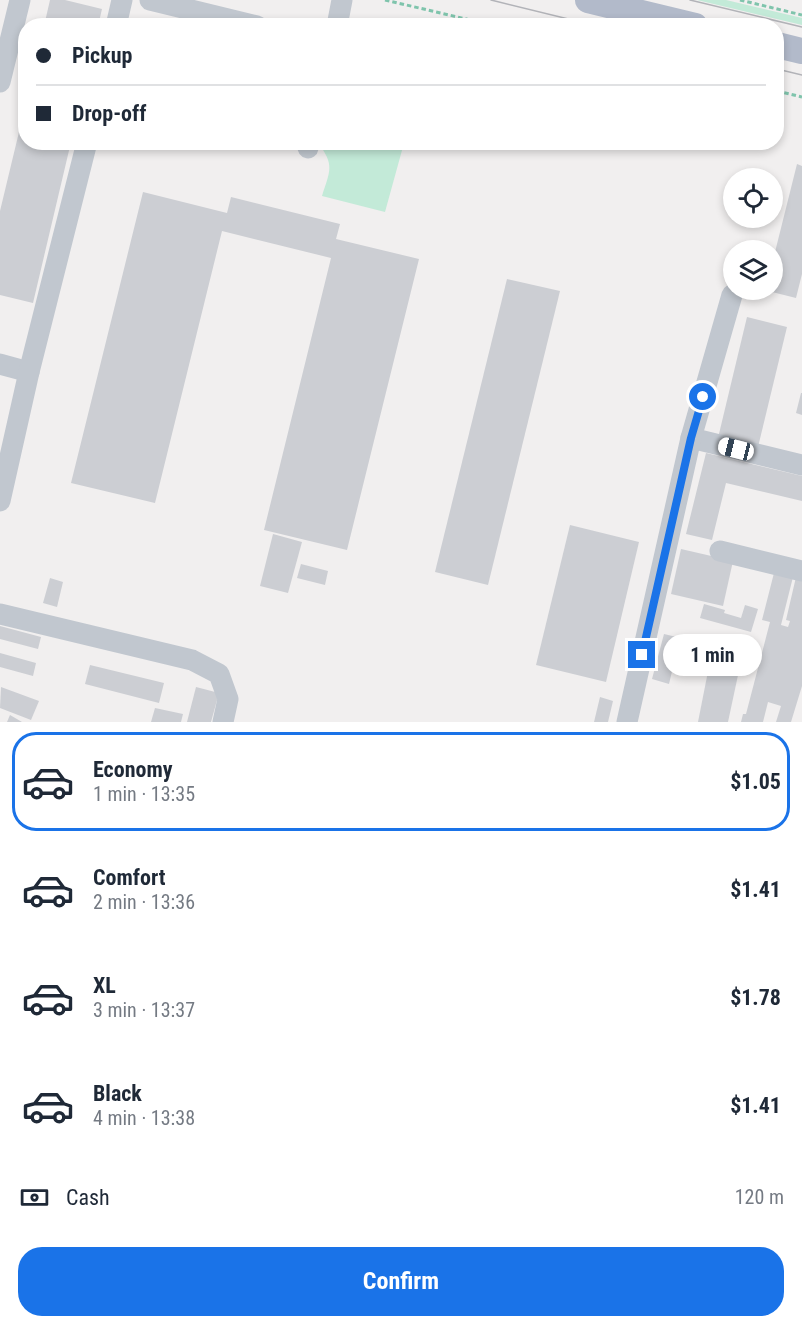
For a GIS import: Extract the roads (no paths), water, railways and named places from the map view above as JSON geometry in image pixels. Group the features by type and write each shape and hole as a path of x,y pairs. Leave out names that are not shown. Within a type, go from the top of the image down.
{"main road":[{"path":"588,0 663,18"},
{"path":"784,47 802,51"}],"lane":[{"path":"0,82 20,0"},
{"path":"118,18 122,0"},
{"path":"150,0 224,18"},
{"path":"339,18 342,0"},
{"path":"0,501 7,442 29,372 85,150"},
{"path":"627,722 691,438 731,300"},
{"path":"0,364 29,372"},
{"path":"691,438 802,465"},
{"path":"720,551 802,571"},
{"path":"0,614 192,660 219,674 228,699 223,722"}],"tram line":[{"path":"491,0 564,18"},
{"path":"690,0 765,18"},
{"path":"784,23 802,27"},
{"path":"784,71 802,75"}]}
